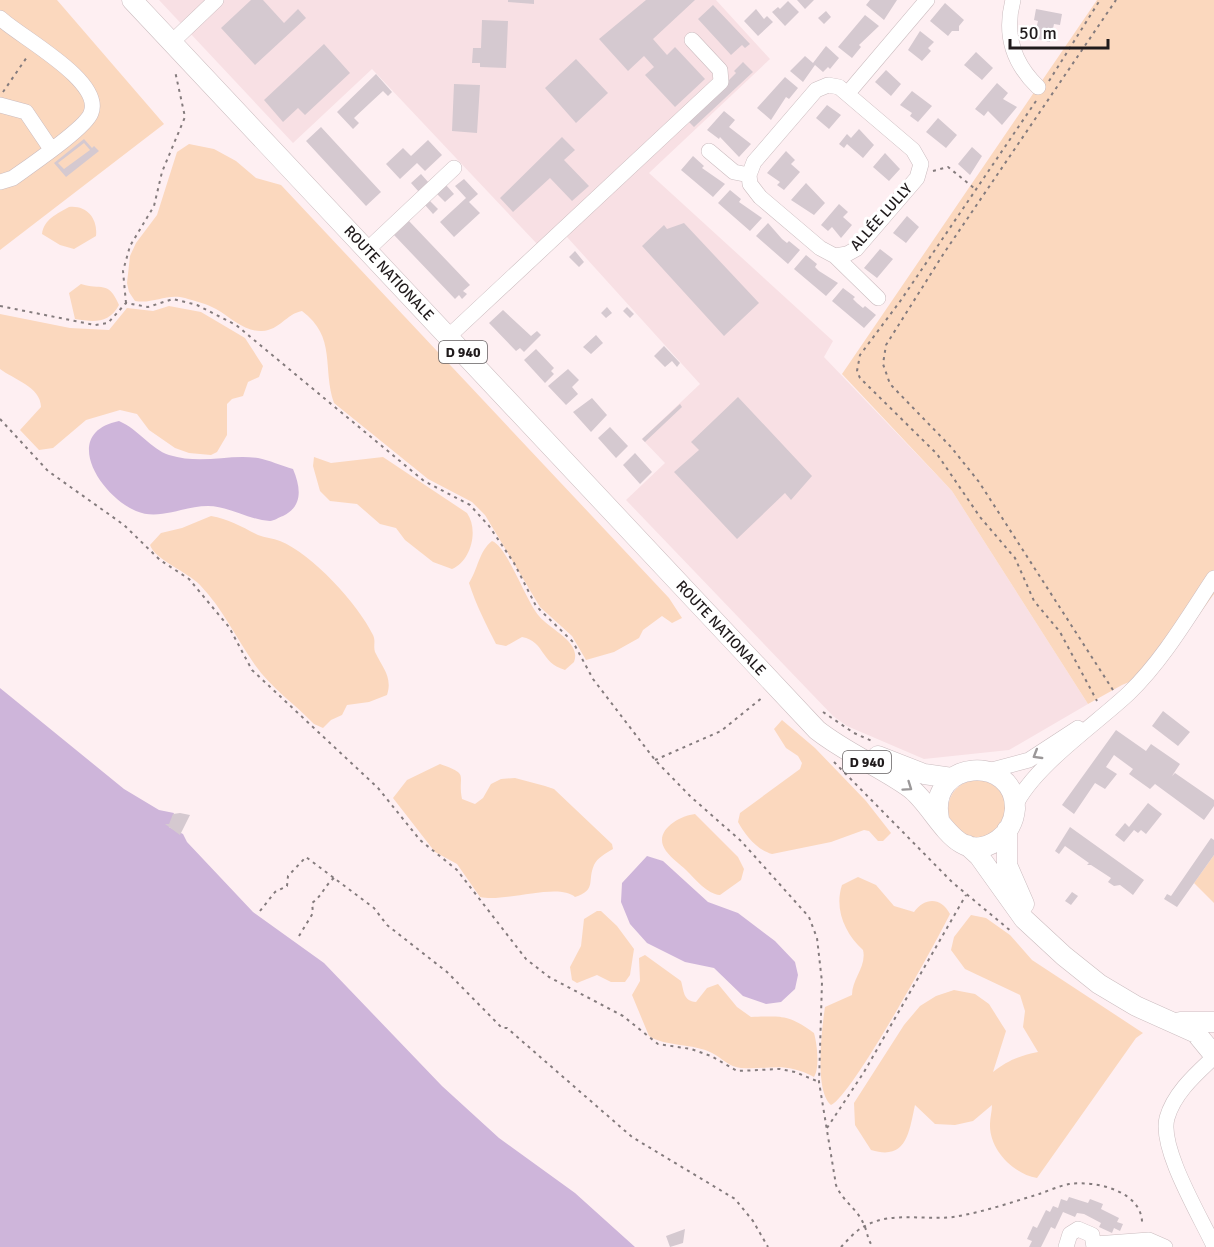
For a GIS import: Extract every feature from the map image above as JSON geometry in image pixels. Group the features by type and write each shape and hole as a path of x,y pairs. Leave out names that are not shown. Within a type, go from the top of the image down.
{"main road":[{"name":"ROUTE NATIONALE","path":"132,0 794,704"},
{"name":"D 940","path":"794,704 830,732 873,754 924,774 952,778"},
{"name":"D 940","path":"794,704 824,736 918,794 939,819"},
{"path":"1052,946 1032,917 1012,879 1006,858 1008,830 1015,806 1006,784 988,771 971,770 952,778 939,799 939,819 950,836 967,845 979,856 1024,919 1052,946 1099,984 1163,1019 1196,1033 1212,1052"},
{"path":"967,845 990,844 1008,830"},
{"path":"1163,1019 1194,1024 1214,1024 1209,1034 1212,1052"}],"street":[{"path":"172,42 216,0"},
{"path":"709,151 734,172 749,175 757,158 816,90 833,85 848,93 927,0"},
{"path":"1013,0 1010,25 1013,49 1022,69 1041,90"},
{"path":"0,18 79,79 87,88 93,103 88,119 13,178 0,182"},
{"path":"448,337 721,82 720,70 692,40"},
{"name":"ALLÉE LULLY","path":"835,256 847,254 856,249 917,178 921,169 920,159 913,150 848,93"},
{"path":"0,105 26,112 51,149"},
{"path":"367,250 454,168"},
{"name":"ALLÉE LULLY","path":"749,175 750,184 760,197 820,249 835,256 878,298"},
{"path":"1015,806 1040,770 1120,700 1156,662 1214,578"},
{"path":"988,771 1029,760 1120,700"},
{"path":"1212,1052 1180,1094 1168,1116 1166,1130 1169,1150 1214,1246"},
{"path":"1066,1247 1070,1234 1078,1229 1088,1231 1094,1246 1149,1240 1165,1247"}],"path":[{"path":"1101,0 901,300 860,354 857,370 860,378 937,454 980,517 1015,558 1034,601 1060,632 1103,711"},
{"path":"1116,0 944,253 886,345 883,364 890,384 951,447 979,482 1120,700"},
{"path":"0,96 35,45"},
{"path":"0,306 95,325 108,323 126,303 123,271 129,246 154,206 162,172 185,117 174,65"},
{"path":"921,169 935,172 948,167 974,188"},
{"path":"126,303 148,307 173,300 198,305 236,325 424,481 470,505 489,525 514,563 536,606 573,642 593,679 655,760 691,797 741,841 809,917 817,938 822,982 819,1082 840,1196 865,1226 868,1240 873,1247"},
{"path":"0,419 48,471 124,525 160,561 195,586 230,627 252,670 378,788 435,855 457,870 525,959 549,977 622,1016 658,1044 701,1052 737,1071 780,1069 795,1072 819,1082"},
{"path":"655,760 727,727 776,685"},
{"path":"822,711 854,733 874,742"},
{"path":"260,910 275,892 287,886 288,876 306,857 374,908 387,925 411,942 422,955 447,972 502,1028 507,1028 608,1118 653,1152 735,1198 768,1247"},
{"path":"299,936 313,913 312,903 318,899 322,889 335,877"},
{"path":"827,1128 864,1072 966,895"},
{"path":"841,1247 865,1226 915,1216 934,1218 958,1216 1070,1184 1094,1185 1122,1192 1143,1213 1142,1240"}],"shaded area":[{"path":"0,0 57,0 164,124 0,250"},
{"path":"159,0 716,0 770,59 649,173 833,341 824,357 952,491 1088,704 1009,750 924,759 847,726 833,716 626,500 665,463 642,439 700,384 558,227 538,245 372,69 293,143"},
{"path":"1097,0 1214,0 1214,594 1160,669 1122,685 1088,704 952,491 842,374"},
{"path":"189,144 214,149 236,161 256,178 281,185 669,598 682,618 672,623 662,616 643,630 639,638 614,652 586,660 572,636 540,607 485,515 472,502 428,479 334,403 324,342 313,321 302,311 274,328 256,331 244,327 212,307 185,298 135,301 129,292 127,283 130,256 136,243 157,215 177,152"},
{"path":"69,207 81,208 90,214 96,230 96,236 74,249 60,245 42,234 48,221"},
{"path":"81,284 103,287 111,292 119,305 115,311 100,320 75,319 69,293"},
{"path":"169,306 201,312 245,338 263,366 259,377 248,382 243,396 232,399 227,404 227,435 217,452 211,455 189,453 175,448 149,430 137,414 120,410 86,420 53,448 39,450 20,430 41,407 40,400 25,384 0,369 0,314 70,328 109,330 127,308 153,311"},
{"path":"119,421 169,455 192,459 258,458 293,469 299,490 297,502 290,512 270,521 224,508 208,506 162,514 145,514 136,511 110,492 99,479 92,465 89,451 92,438 101,428"},
{"path":"314,457 331,463 383,457 467,513 471,520 473,536 464,559 452,569 433,562 405,540 396,528 380,524 357,504 330,501 320,491 313,466"},
{"path":"211,516 230,521 258,535 277,540 293,548 333,581 357,609 373,635 375,652 388,677 387,695 369,702 347,705 342,715 331,720 323,728 314,724 268,681 208,594 195,580 158,556 150,545 161,533 182,528"},
{"path":"492,541 504,553 539,616 563,636 573,648 574,662 565,670 551,662 530,640 522,637 506,646 496,644 469,583 481,555"},
{"path":"0,688 124,789 159,810 174,813 169,827 183,834 187,842 253,912 324,963 442,1086 499,1138 575,1193 635,1247 0,1247"},
{"path":"782,720 815,748 866,801 891,833 883,841 878,841 869,831 864,830 831,842 772,854 756,846 748,837 738,822 740,813 800,769 802,763 798,756 786,748 774,729"},
{"path":"440,764 459,773 462,799 475,804 483,798 491,784 501,779 515,778 554,789 612,844 613,849 595,862 589,888 575,897 567,893 544,892 491,898 480,897 457,864 435,852 393,798 407,780"},
{"path":"977,780 988,782 1001,793 1006,809 1004,820 993,833 977,838 966,836 953,825 948,809 950,798 961,785"},
{"path":"695,814 738,857 744,869 741,880 720,895 710,892 702,885 668,854 663,844 662,837 669,826 681,818"},
{"path":"1214,855 1214,903 1194,883"},
{"path":"647,856 663,861 708,902 738,913 775,941 795,962 798,975 795,989 781,1002 766,1004 743,996 714,968 685,962 647,943 630,924 621,902 622,883"},
{"path":"858,877 876,885 894,906 914,912 923,904 933,901 942,904 950,914 874,1049 842,1095 831,1105 822,1087 820,1059 825,1007 852,995 854,983 863,962 863,950 846,929 839,903 842,885"},
{"path":"601,911 617,926 634,949 630,975 625,982 611,982 597,975 577,983 572,980 570,967 581,946 584,919"},
{"path":"971,915 986,918 1010,935 1032,960 1143,1033 1136,1038 1037,1178 1020,1172 998,1151 991,1134 992,1105 973,1121 955,1125 935,1124 915,1105 911,1125 904,1142 892,1151 871,1150 855,1125 854,1103 904,1025 920,1006 936,996 954,990 975,994 989,1004 1006,1031 993,1072 1014,1059 1038,1052 1023,1027 1025,1011 1020,995 965,969 951,950 954,937"},
{"path":"645,955 681,981 689,1000 696,1002 707,988 718,984 737,1007 751,1017 770,1016 791,1019 814,1033 817,1062 814,1077 794,1069 737,1067 705,1050 663,1042 649,1036 632,995 640,981 639,958"}],"building":[{"path":"251,0 263,0 284,23 298,9 306,18 255,65 221,28"},
{"path":"508,0 534,0 534,4 508,2"},
{"path":"646,0 695,0 653,39 667,55 675,47 705,79 675,107 645,75 654,67 644,56 628,71 599,39"},
{"path":"797,0 814,0 805,9"},
{"path":"870,0 897,0 884,20 866,5"},
{"path":"788,1 799,12 785,26 772,12 778,7 780,9"},
{"path":"945,3 964,20 959,26 959,31 952,31 948,36 930,21"},
{"path":"713,5 750,44 745,48 742,45 731,55 698,19"},
{"path":"756,9 764,19 767,16 773,22 758,36 744,21"},
{"path":"1036,9 1062,14 1060,25 1054,24 1050,42 1034,38 1038,21 1034,20"},
{"path":"826,11 831,17 824,24 818,18"},
{"path":"865,15 879,26 859,45 861,47 852,58 838,47"},
{"path":"482,20 508,21 506,68 480,67 480,63 472,63 473,48 481,48"},
{"path":"920,31 934,42 928,48 931,51 922,61 908,50"},
{"path":"324,44 350,73 305,115 298,108 283,122 264,100"},
{"path":"826,46 839,58 830,69 828,67 823,72 815,65 803,82 790,71 805,56 813,63"},
{"path":"976,52 993,68 982,80 964,65"},
{"path":"576,59 608,93 576,123 545,88"},
{"path":"743,62 753,72 694,127 688,121 736,73 734,71"},
{"path":"886,70 901,84 891,96 875,82"},
{"path":"376,74 392,92 388,96 383,91 354,118 359,123 353,129 337,112"},
{"path":"785,77 798,88 789,99 786,97 771,120 757,108"},
{"path":"997,83 1008,93 1003,99 1017,107 1002,125 988,111 984,116 975,109"},
{"path":"454,84 480,85 477,133 452,131"},
{"path":"912,91 932,106 918,122 910,116 912,113 900,105"},
{"path":"827,105 841,115 829,129 816,118"},
{"path":"724,111 735,120 729,127 751,144 739,157 720,137 719,139 707,130"},
{"path":"938,118 957,135 946,148 926,132"},
{"path":"321,127 381,192 366,206 306,141"},
{"path":"859,129 874,145 863,158 847,144 844,148 839,144 847,134 851,138"},
{"path":"562,137 575,150 564,160 589,186 572,201 550,178 513,212 500,198"},
{"path":"84,139 92,148 94,146 99,151 66,177 54,163","holes":["84,143 90,150 64,169 58,163"]},
{"path":"428,140 442,155 425,171 417,163 400,179 386,164 403,148 411,156"},
{"path":"972,147 982,156 970,175 958,164"},
{"path":"786,151 795,160 791,164 800,172 784,190 777,185 780,182 767,173"},
{"path":"885,153 900,169 889,181 873,167"},
{"path":"693,156 704,166 702,168 725,184 713,197 681,170"},
{"path":"421,174 429,183 419,192 411,183"},
{"path":"464,179 478,194 469,202 480,213 454,237 440,222 466,198 455,186"},
{"path":"806,183 825,203 814,215 791,200"},
{"path":"446,185 454,194 445,202 437,194"},
{"path":"730,190 741,199 739,202 762,218 750,231 718,203"},
{"path":"430,201 438,209 433,214 425,205"},
{"path":"839,204 848,212 843,217 852,225 841,238 832,227 828,231 821,225"},
{"path":"907,216 919,227 906,243 893,233"},
{"path":"409,221 470,285 463,291 467,294 462,299 459,295 455,299 394,235"},
{"path":"684,223 759,303 724,336 642,246 664,225 667,229"},
{"path":"768,223 782,239 787,243 789,241 800,250 788,264 756,236"},
{"path":"880,249 893,259 877,278 864,268"},
{"path":"575,251 584,262 579,267 569,257"},
{"path":"806,255 817,264 815,267 819,271 838,283 826,296 794,269"},
{"path":"843,288 855,297 853,299 863,308 865,306 876,315 864,328 832,301"},
{"path":"607,307 612,313 606,318 601,313"},
{"path":"627,307 634,314 630,318 623,311"},
{"path":"503,310 531,336 537,331 541,335 524,352 520,348 516,351 489,323"},
{"path":"596,335 603,343 591,354 583,347"},
{"path":"664,346 680,363 677,367 672,361 665,367 654,356"},
{"path":"536,349 554,368 551,371 554,374 545,383 524,360"},
{"path":"568,369 579,380 572,387 578,394 566,405 548,386"},
{"path":"738,397 812,476 791,500 785,493 737,539 674,472 699,450 691,442"},
{"path":"592,398 607,415 591,432 573,412"},
{"path":"680,404 682,407 645,442 642,439"},
{"path":"610,427 628,446 616,458 598,438"},
{"path":"635,453 652,472 640,484 623,465"},
{"path":"1163,711 1190,732 1178,746 1152,726"},
{"path":"1116,730 1146,751 1151,744 1180,764 1172,776 1175,773 1214,800 1214,806 1204,820 1155,784 1150,789 1129,774 1133,769 1114,755 1106,767 1117,774 1105,789 1095,783 1074,814 1062,805"},
{"path":"1148,803 1162,814 1146,834 1141,830 1138,833 1134,830 1124,842 1115,835 1125,823 1129,827"},
{"path":"173,814 190,815 180,835 165,824 169,824"},
{"path":"1070,827 1144,880 1133,895 1120,885 1114,886 1108,882 1111,878 1091,865 1087,865 1089,863 1065,846 1059,854 1055,851"},
{"path":"1211,838 1214,840 1214,855 1177,907 1164,899 1167,894 1171,896"},
{"path":"1072,892 1078,896 1071,905 1065,901"},
{"path":"1069,1197 1088,1203 1090,1199 1103,1204 1101,1209 1119,1218 1117,1222 1123,1224 1120,1231 1114,1228 1112,1233 1099,1227 1101,1223 1084,1214 1077,1213 1075,1217 1063,1212 1055,1229 1051,1227 1041,1247 1029,1247 1032,1241 1027,1239 1033,1226 1037,1228 1046,1210 1050,1212 1053,1206 1058,1208 1061,1199 1067,1201"},
{"path":"685,1229 683,1243 670,1247 666,1236"}]}
